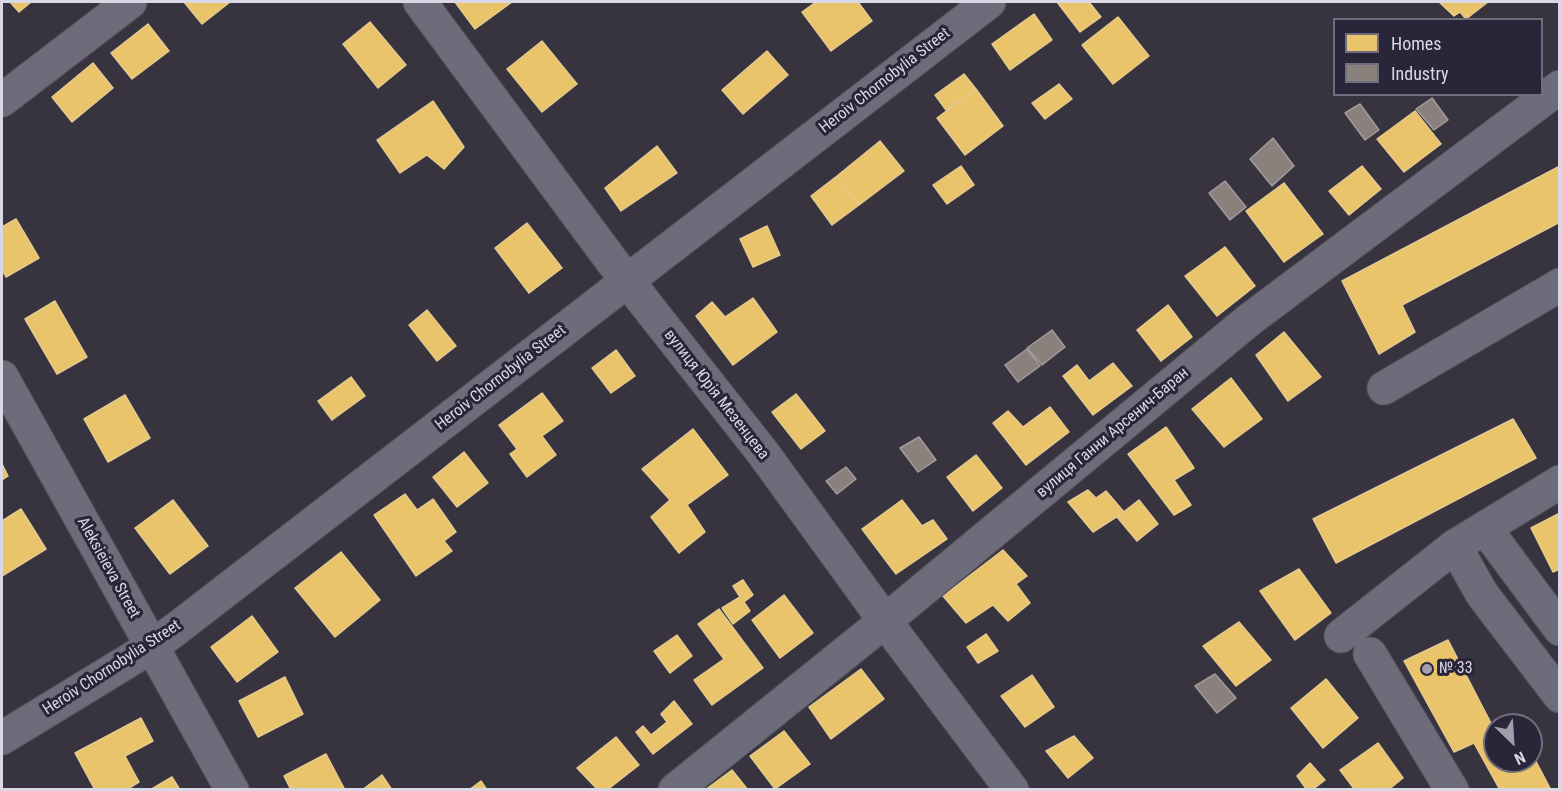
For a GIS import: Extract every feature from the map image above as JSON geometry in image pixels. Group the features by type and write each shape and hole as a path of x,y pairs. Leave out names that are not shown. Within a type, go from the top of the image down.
{"main road":[{"name":"Heroiv Chornobylia Street","path":"2,738 151,647 989,2"}],"street":[{"path":"2,100 130,2"},
{"name":"вулиця Юрія Мезенцева","path":"420,2 628,280 763,453 885,621 1012,789"},
{"name":"вулиця Ганни Арсенич-Баран","path":"675,789 885,621 1249,320 1560,87"},
{"path":"1384,388 1560,285"},
{"name":"Aleksieieva Street","path":"2,377 232,789"},
{"path":"1341,636 1455,546 1560,482"},
{"path":"1485,528 1560,629"},
{"path":"1455,546 1482,594 1560,696"},
{"path":"1370,654 1452,789"}],"building: Homes":[{"path":"10,2 31,2 19,12"},
{"path":"184,2 230,2 202,24"},
{"path":"455,2 512,2 475,29"},
{"path":"816,2 858,2 872,21 831,51 802,12"},
{"path":"1057,2 1089,2 1101,17 1080,32"},
{"path":"1439,2 1488,2 1467,18 1460,12 1454,16"},
{"path":"1034,14 1052,40 1010,70 992,44"},
{"path":"1118,17 1149,56 1113,84 1082,45"},
{"path":"370,22 406,65 378,88 343,44"},
{"path":"148,24 169,51 132,79 111,53"},
{"path":"542,41 577,84 542,112 507,69"},
{"path":"767,51 788,75 743,114 722,90"},
{"path":"93,63 113,88 72,122 52,97"},
{"path":"964,74 976,89 946,110 935,95"},
{"path":"1059,84 1072,99 1045,119 1032,103"},
{"path":"976,89 1003,126 965,155 937,118"},
{"path":"433,101 464,147 444,169 427,155 400,173 377,140"},
{"path":"1415,111 1441,144 1404,172 1377,139"},
{"path":"880,141 904,171 859,205 837,176"},
{"path":"657,146 677,173 621,211 605,188"},
{"path":"961,166 974,185 947,204 933,185"},
{"path":"1362,166 1381,189 1349,215 1329,191"},
{"path":"1560,166 1560,222 1402,305 1415,332 1379,354 1342,281"},
{"path":"837,176 859,205 832,225 811,196"},
{"path":"1284,183 1323,234 1284,262 1246,211"},
{"path":"16,219 39,258 6,277 2,270 2,227"},
{"path":"527,223 562,268 529,293 495,248"},
{"path":"767,226 780,255 753,267 740,239"},
{"path":"1225,247 1255,286 1217,316 1185,276"},
{"path":"753,298 777,332 733,365 696,316 712,302 725,317"},
{"path":"55,301 87,357 57,374 25,319"},
{"path":"1168,305 1192,337 1161,361 1137,330"},
{"path":"427,310 456,346 437,361 409,325"},
{"path":"1284,332 1321,377 1288,401 1256,355"},
{"path":"616,350 635,376 611,393 592,368"},
{"path":"1113,363 1132,386 1093,415 1063,376 1077,365 1089,381"},
{"path":"351,377 365,396 332,420 318,401"},
{"path":"1231,378 1262,419 1224,447 1192,409"},
{"path":"542,393 563,421 542,436 556,455 527,477 510,454 517,449 499,425"},
{"path":"796,394 825,431 801,449 772,412"},
{"path":"125,395 150,438 108,462 84,419"},
{"path":"1050,407 1069,432 1026,465 993,423 1008,411 1023,427"},
{"path":"1513,419 1536,458 1336,563 1313,519"},
{"path":"1166,427 1194,468 1174,480 1191,505 1174,515 1128,454"},
{"path":"693,429 728,475 687,505 705,532 679,553 651,517 670,500 642,469"},
{"path":"464,452 488,483 457,507 433,477"},
{"path":"976,455 1002,488 973,511 947,477"},
{"path":"2,464 8,476 2,480"},
{"path":"1088,490 1096,498 1106,491 1124,512 1093,532 1068,502"},
{"path":"405,494 417,510 433,499 456,532 444,541 452,551 416,576 374,515"},
{"path":"173,500 208,546 170,574 135,528"},
{"path":"902,500 922,526 933,520 947,539 896,574 862,529"},
{"path":"1139,500 1158,524 1137,541 1117,517"},
{"path":"21,509 46,549 2,576 2,521"},
{"path":"1560,513 1560,569 1553,572 1531,528"},
{"path":"1003,550 1027,576 1016,584 1030,603 1008,621 993,605 966,623 943,596"},
{"path":"341,552 380,600 335,637 295,588"},
{"path":"1299,569 1331,613 1295,640 1260,591"},
{"path":"743,580 753,595 744,602 750,611 733,624 722,608 740,597 733,586"},
{"path":"784,595 813,633 780,658 752,620"},
{"path":"719,609 763,668 712,705 694,680 724,659 698,624"},
{"path":"252,616 278,652 237,682 211,647"},
{"path":"1239,622 1271,660 1236,686 1203,646"},
{"path":"986,634 998,651 978,663 967,647"},
{"path":"677,635 692,656 670,673 654,651"},
{"path":"1448,640 1486,713 1483,713 1483,759 1474,743 1454,752 1404,661"},
{"path":"861,669 884,699 831,739 809,707"},
{"path":"1032,675 1054,707 1025,727 1001,696"},
{"path":"285,677 303,714 258,737 239,701"},
{"path":"1326,679 1358,718 1323,748 1291,708"},
{"path":"674,701 692,724 653,754 636,732 643,726 651,735 667,722 661,714"},
{"path":"141,718 153,741 125,756 139,782 126,790 95,790 75,753"},
{"path":"784,731 810,764 775,789 750,756"},
{"path":"1074,736 1093,758 1068,778 1046,751"},
{"path":"616,737 639,765 607,790 598,790 577,768"},
{"path":"1378,743 1403,778 1388,790 1355,790 1340,770"},
{"path":"326,754 345,790 291,790 284,776"},
{"path":"1310,763 1325,780 1312,790 1307,790 1297,776"},
{"path":"732,770 748,790 705,790"},
{"path":"1491,773 1542,773 1551,790 1500,790"},
{"path":"382,775 392,790 362,790"},
{"path":"172,777 180,790 150,790"},
{"path":"481,781 487,790 469,790"}],"building: Industry":[{"path":"1432,98 1448,120 1434,130 1416,109"},
{"path":"1360,104 1379,130 1365,140 1345,113"},
{"path":"1273,138 1294,166 1272,186 1250,159"},
{"path":"1225,181 1246,207 1230,220 1209,193"},
{"path":"1052,330 1065,347 1042,365 1027,348"},
{"path":"1027,349 1040,366 1018,382 1005,365"},
{"path":"919,437 936,460 918,472 900,448"},
{"path":"846,467 856,479 837,494 826,481"},
{"path":"1215,674 1236,698 1217,713 1195,686"}],"place":[{"name":"№ 33","path":"1427,669"}]}
